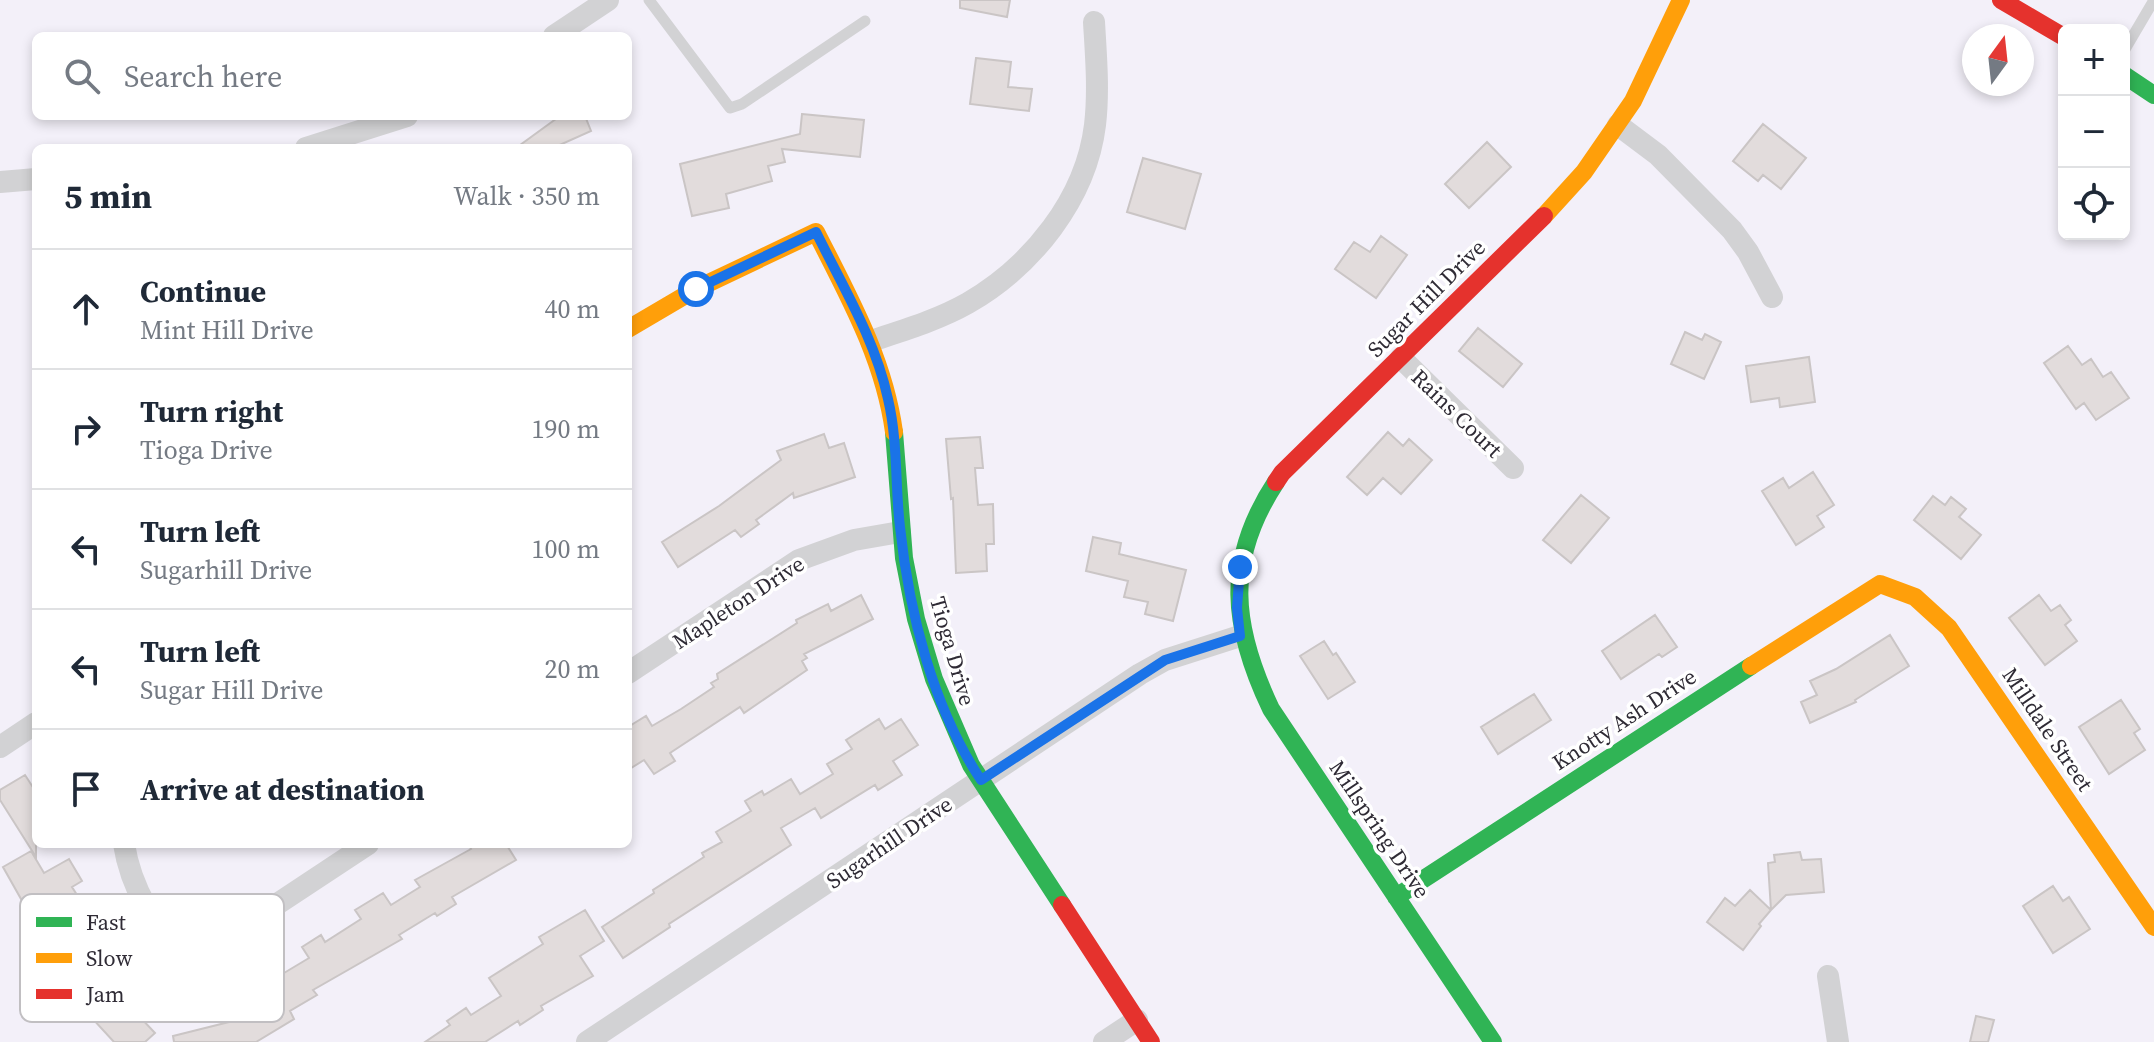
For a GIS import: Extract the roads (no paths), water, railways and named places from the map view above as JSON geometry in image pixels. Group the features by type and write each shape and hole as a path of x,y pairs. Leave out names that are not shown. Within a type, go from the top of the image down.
{"street":[{"path":"560,32 608,0"},
{"name":"Sugar Hill Drive","path":"1240,636 1237,608 1240,567 1259,507 1282,473 1551,209 1584,172 1618,125 1643,81 1681,0"},
{"path":"2001,0 2058,33"},
{"path":"871,341 944,315 991,288 1012,270 1067,208 1089,156 1095,127 1097,76 1094,22"},
{"path":"2130,79 2154,95"},
{"path":"319,144 394,120"},
{"path":"1618,125 1658,155 1732,230 1748,252 1772,297"},
{"path":"0,182 32,179"},
{"name":"Tioga Drive","path":"632,327 696,289 816,232 871,341 888,399 894,433 900,532 916,618 934,685 947,718 981,780 1151,1042"},
{"name":"Rains Court","path":"1401,358 1513,468"},
{"name":"Mapleton Drive","path":"632,670 799,560 854,540 900,532"},
{"name":"Knotty Ash Drive","path":"1396,897 1880,584"},
{"name":"Milldale Street","path":"1880,584 1915,597 1949,628 2154,927"},
{"name":"Sugarhill Drive","path":"587,1042 1165,660 1240,636"},
{"name":"Millspring Drive","path":"1240,636 1256,682 1271,709 1493,1042"},
{"path":"0,747 32,726"},
{"path":"125,848 139,894"},
{"path":"284,900 362,848"},
{"path":"1828,976 1838,1042"},
{"path":"1104,1042 1137,1020"}],"lane":[{"path":"649,0 730,108 742,104 865,21"},
{"path":"2130,43 2149,19 2154,0"}]}
